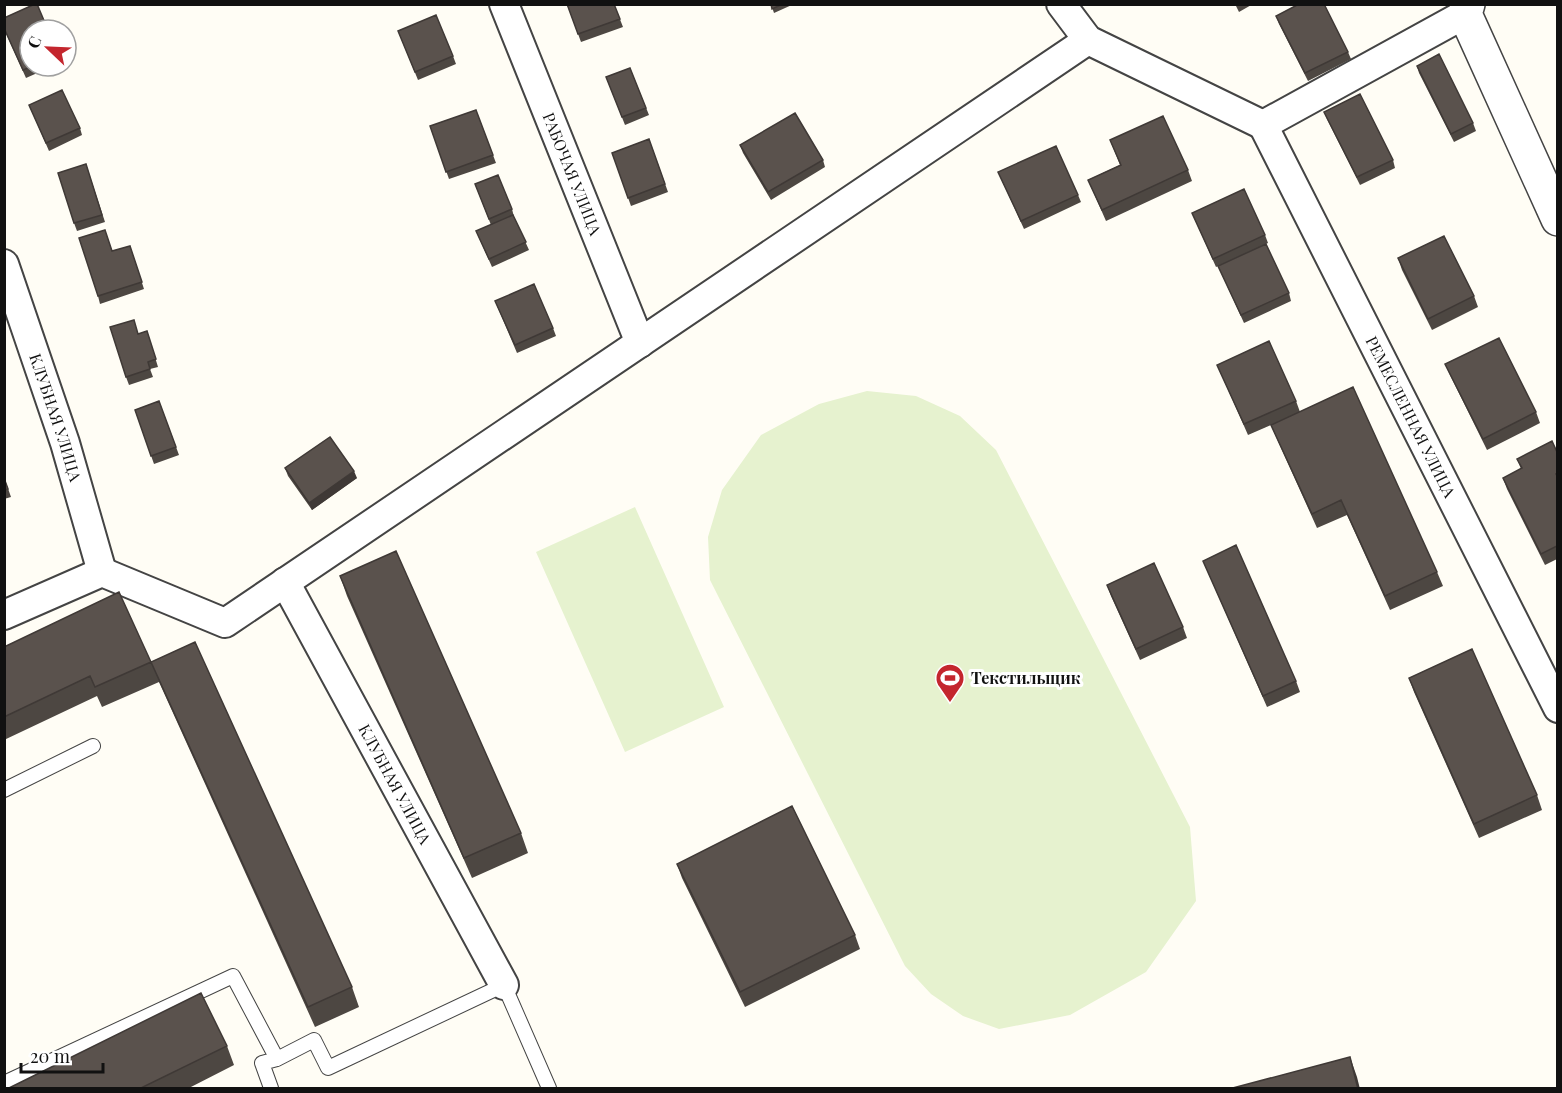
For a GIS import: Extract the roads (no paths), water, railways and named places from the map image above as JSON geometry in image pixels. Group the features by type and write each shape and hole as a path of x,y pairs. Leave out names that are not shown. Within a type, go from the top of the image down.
{"street":[{"name":"РАБОЧАЯ УЛИЦА","path":"504,4 640,343"},
{"path":"1061,4 1088,40 1263,125 1467,9 1557,219"},
{"path":"4,615 102,572 225,623 1088,40"},
{"name":"РЕМЕСЛЕННАЯ УЛИЦА","path":"1263,125 1557,708"},
{"name":"КЛУБНАЯ УЛИЦА","path":"4,264 65,442 102,572"},
{"name":"КЛУБНАЯ УЛИЦА","path":"285,582 504,985"}],"lane":[{"path":"4,790 93,746"},
{"path":"4,1083 233,976 277,1059"},
{"path":"271,1089 262,1063 277,1059 314,1040 328,1068 504,985 549,1089"}],"place":[{"name":"Текстильщик","path":"950,704"}]}
